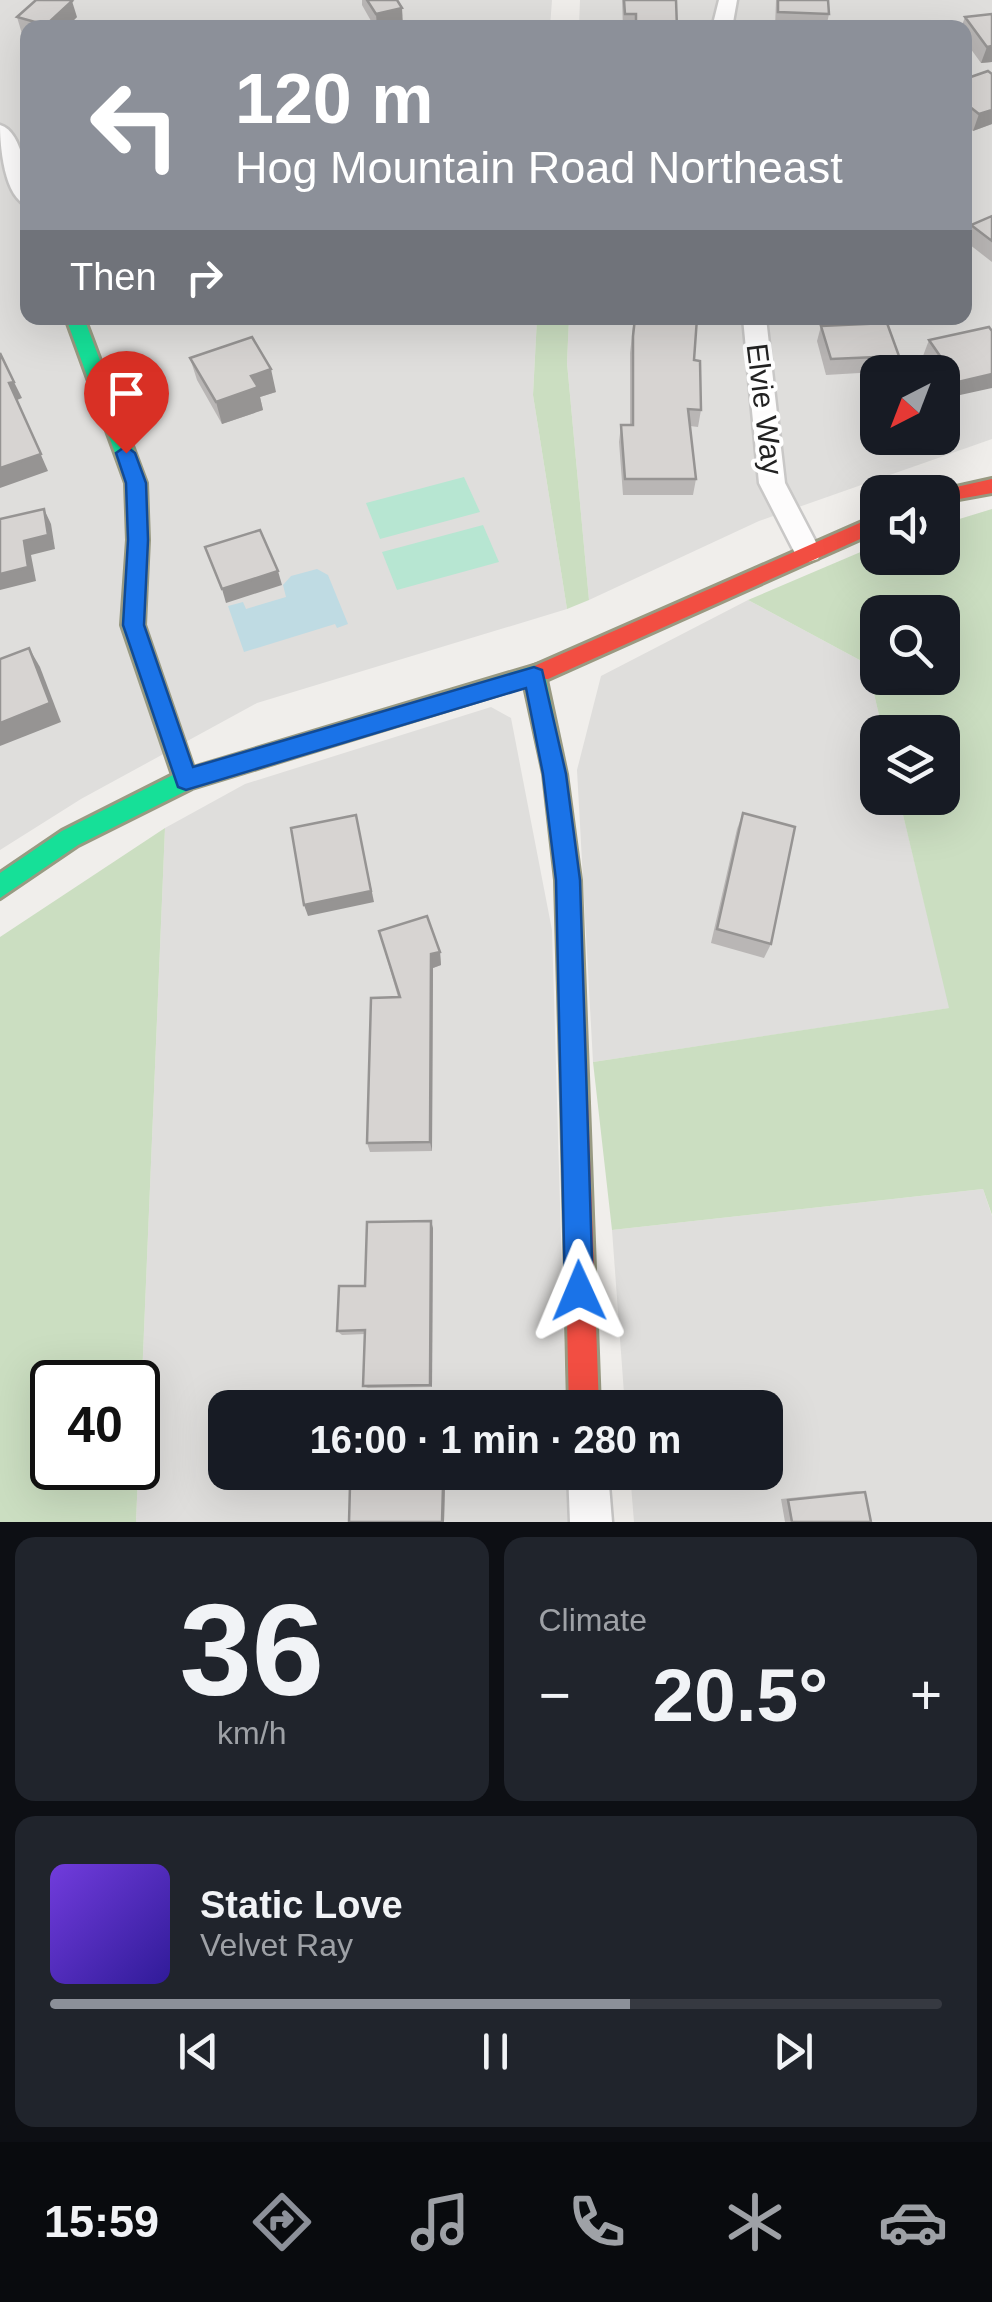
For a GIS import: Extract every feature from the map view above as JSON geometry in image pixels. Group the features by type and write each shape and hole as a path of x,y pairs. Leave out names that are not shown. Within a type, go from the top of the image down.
{"street":[{"path":"0,131 20,180"},
{"path":"78,325 136,483 138,540 133,625 186,780"},
{"name":"Elvie Way","path":"755,325 772,482 808,552"},
{"path":"960,492 992,486"},
{"path":"0,887 70,838 186,780 534,676 860,530"},
{"path":"534,676 554,774 568,880 583,1390"},
{"path":"589,1490 590,1522"}],"shaded area":[{"path":"0,0 552,0 551,20 20,20 20,325 537,325 533,395 567,609 257,703 81,799 0,850"},
{"path":"580,0 992,0 992,439 960,450 960,355 860,355 860,455 947,455 890,475 860,475 860,485 759,521 589,600 567,363 569,325 972,325 972,20 579,20"},
{"path":"748,600 860,660 860,695 874,695 879,715 860,715 860,815 903,815 950,1008 593,1062 577,770 601,676"},
{"path":"491,707 511,718 552,930 566,1390 208,1390 208,1490 568,1490 569,1522 136,1522 137,1490 160,1490 160,1360 143,1360 165,828 245,784"},
{"path":"983,1189 992,1216 992,1522 634,1522 631,1490 783,1490 783,1390 624,1390 612,1230"}],"green space":[{"path":"537,325 569,325 567,363 589,600 567,609 533,395"},
{"path":"464,477 480,512 380,539 366,503"},
{"path":"992,509 992,1215 983,1189 612,1230 593,1062 949,1008 903,815 960,815 960,715 879,715 874,695 960,695 960,595 860,595 860,660 748,600 860,552 860,575 960,575 960,519"},
{"path":"483,525 499,562 397,590 382,552"},
{"path":"165,828 143,1360 30,1360 30,1490 137,1490 136,1522 0,1522 0,937"}],"water":[{"path":"317,569 328,575 348,624 337,628 335,624 244,652 228,606 243,602 246,609 286,597 283,585 291,576"}],"building":[{"path":"36,0 72,1 51,20 17,17"},
{"path":"367,0 397,0 402,8 376,14"},
{"path":"624,0 676,0 677,20 636,20 636,14 625,14"},
{"path":"778,0 828,0 829,14 778,12"},
{"path":"992,14 992,46 987,47 972,27 972,20 965,17"},
{"path":"988,71 992,74 992,110 979,114 972,108 972,77"},
{"path":"992,216 992,241 972,226"},
{"path":"634,325 696,325 694,360 700,361 701,410 688,409 696,479 625,479 621,425 633,425"},
{"path":"888,325 899,355 860,355 831,359 821,326"},
{"path":"989,327 992,374 960,382 960,355 939,355 929,340"},
{"path":"252,337 271,369 251,376 258,387 216,402 190,358"},
{"path":"0,353 41,454 0,468"},
{"path":"44,509 48,535 24,541 28,567 0,574 0,519"},
{"path":"260,530 278,571 222,589 205,547"},
{"path":"29,648 50,703 0,723 0,659"},
{"path":"743,813 795,827 771,944 717,929"},
{"path":"356,815 371,891 304,905 291,828"},
{"path":"427,916 440,952 431,954 430,1142 367,1143 371,998 400,997 379,931"},
{"path":"431,1221 430,1385 363,1386 365,1330 337,1331 339,1286 365,1286 367,1222"},
{"path":"350,1490 443,1490 442,1522 349,1522"},
{"path":"865,1492 871,1522 792,1522 788,1500"}],"traffic: fast":[{"path":"78,325 136,483 138,540 133,625 186,780"},
{"path":"0,887 70,838 186,780 540,673"},
{"path":"534,676 555,774 568,880 575,1103"}],"traffic: jam":[{"path":"960,492 992,486"},
{"path":"540,673 860,530"},
{"path":"575,1103 583,1390"}],"route":[{"path":"126,453 136,483 138,540 133,625 186,780 534,676 554,774 568,880 579,1291"}]}
